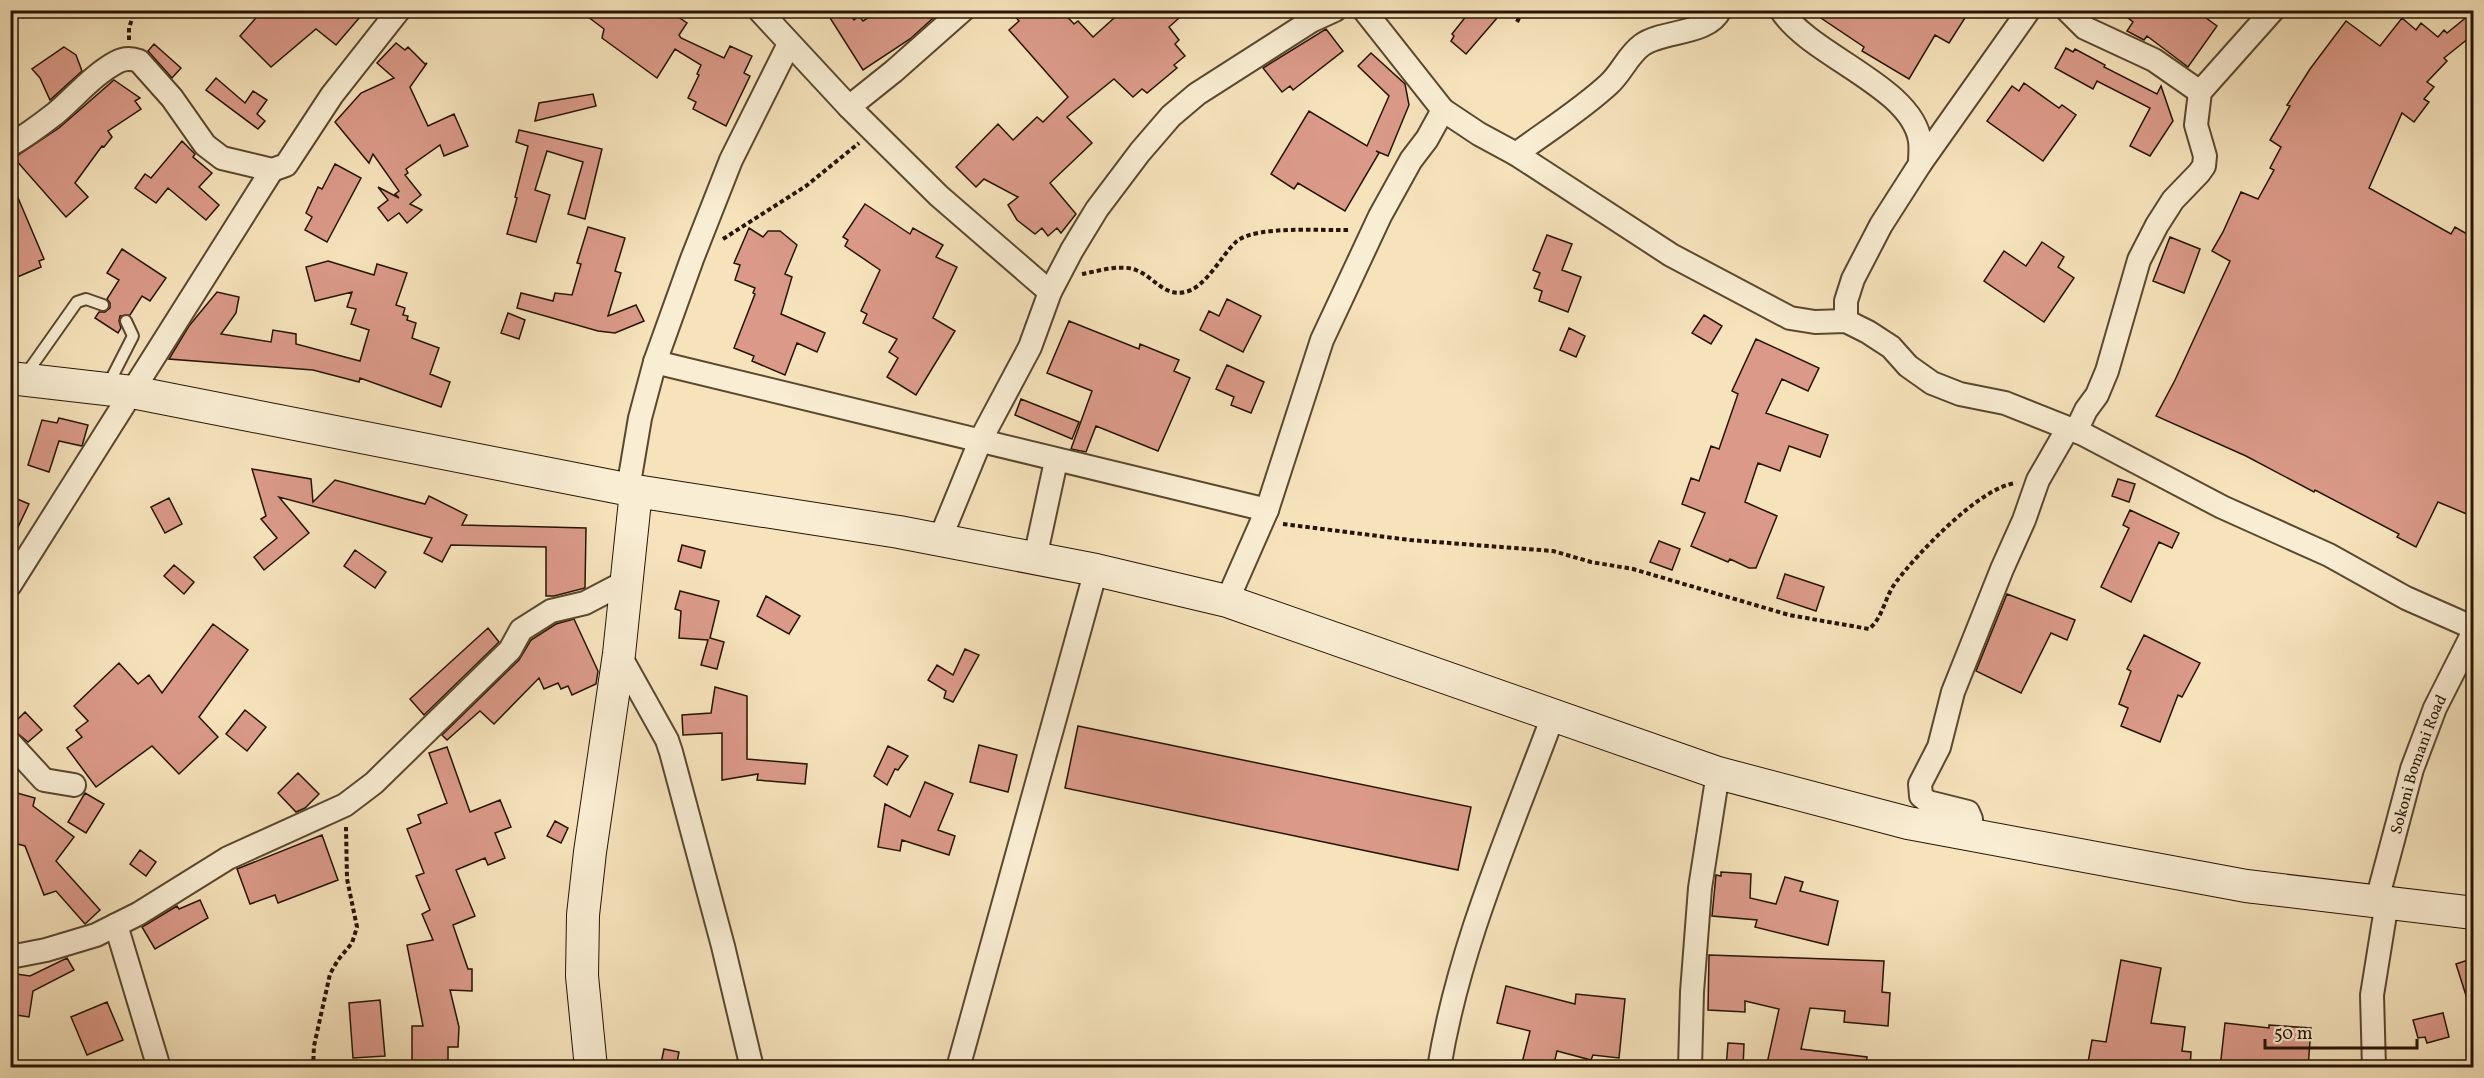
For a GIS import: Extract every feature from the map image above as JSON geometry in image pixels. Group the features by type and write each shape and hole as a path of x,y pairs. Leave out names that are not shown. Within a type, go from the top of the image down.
{"main road":[{"path":"16,379 119,390 632,490 940,539 1096,570 1227,601 1718,773 1908,823 2246,886 2474,913"},
{"path":"591,1068 582,976 584,915 590,852 619,654 627,581 632,490"}],"street":[{"path":"10,145 57,112 110,66 129,58 139,61 172,98 205,145 222,159 272,170 286,165 332,95 399,10"},
{"path":"759,10 849,107 939,196 1054,285"},
{"path":"849,107 963,10"},
{"path":"940,539 981,440 1030,347 1054,285 1097,209 1140,152 1171,116 1197,94 1311,21 1335,10"},
{"path":"1364,10 1443,110 1479,134 1516,154 1671,255 1790,318 1815,322 1846,321 1869,332 1890,347 1908,366 1932,383 1960,393 2005,402 2072,429 2222,507 2329,555 2406,598 2474,630"},
{"path":"1516,154 1622,73 1630,56 1641,45 1658,37 1707,23 1716,17 1720,10"},
{"path":"1781,10 1786,19 1819,46 1890,95 1912,120 1920,140 1920,164"},
{"path":"1846,321 1846,302 1853,279 1881,225 1920,164 2029,10"},
{"path":"2067,10 2085,28 2154,60 2200,92"},
{"path":"1970,835 1971,819 1968,812 1928,802 1921,796 1920,784 1939,747 1953,692 2024,520 2038,480 2097,395 2107,371 2139,260 2173,200 2204,165 2205,156 2196,125 2200,92 2273,10"},
{"path":"632,490 640,418 655,362 731,160 789,44"},
{"path":"1227,601 1264,516 1322,340 1377,223 1411,160 1427,140 1443,110"},
{"path":"10,585 119,390 272,170"},
{"path":"655,362 981,440 1264,516"},
{"path":"1035,558 1056,461"},
{"path":"958,1068 1096,570"},
{"path":"10,957 96,935 138,914 228,858 345,805 374,783 510,650 521,630 551,611 585,603 627,581"},
{"name":"Sokoni Bomani Road","path":"2374,1068 2372,995 2382,901 2412,769 2435,708 2474,630"},
{"path":"619,654 667,740 671,752 723,946 752,1068"},
{"path":"1440,1068 1456,982 1478,916 1553,716"},
{"path":"10,743 44,780 74,785"},
{"path":"1690,1068 1699,900 1718,773"},
{"path":"116,925 159,1068"}],"lane":[{"path":"16,379 77,302 86,299 103,305"},
{"path":"119,390 133,336 126,321"}],"path":[{"path":"129,58 129,28 135,10"},
{"path":"1516,22 1523,10"},
{"path":"692,259 806,186 874,130"},
{"path":"1054,285 1123,267 1137,270 1162,288 1174,292 1186,292 1197,286 1239,240 1266,231 1354,230 1377,223"},
{"path":"1264,516 1410,540 1553,551 1591,562 1633,569 1789,615 1869,629 1877,623 1885,599 1896,582 1969,507 1991,491 2011,483 2038,480"},
{"path":"313,1068 314,1046 330,974 338,960 352,944 357,927 347,879 345,805"}],"building":[{"path":"263,10 366,10 336,45 316,29 271,67 240,36"},
{"path":"579,10 668,10 687,23 679,35 681,38 724,58 730,46 752,56 744,73 750,76 726,126 693,109 696,102 688,98 699,75 697,74 701,65 675,49 657,78 602,38 604,29"},
{"path":"825,10 847,10 854,20 859,16 863,21 880,10 942,10 910,39 863,70"},
{"path":"1010,10 1061,10 1074,24 1078,21 1093,37 1123,10 1188,10 1169,27 1179,40 1175,44 1185,56 1174,65 1177,68 1147,93 1142,89 1133,97 1114,79 1067,117 1092,143 1050,183 1076,214 1061,233 1057,228 1048,236 1042,228 1035,234 1017,220 1008,205 1018,197 984,179 976,187 956,167 998,124 1013,140 1037,117 1043,122 1068,97 1009,30 1019,21"},
{"path":"1471,10 1504,10 1466,54 1451,41 1454,36 1452,34"},
{"path":"1809,10 1970,10 1949,43 1935,35 1909,79 1862,51 1864,47"},
{"path":"2118,10 2195,10 2217,26 2188,67 2147,36 2144,40 2127,31 2133,22"},
{"path":"2474,11 2474,34 2444,58 2447,61 2427,82 2434,87 2424,99 2429,102 2414,122 2402,113 2369,188 2451,234 2455,227 2474,238 2474,517 2438,502 2416,547 2397,537 2399,534 2315,490 2314,492 2246,456 2156,416 2230,261 2212,251 2241,192 2258,199 2274,170 2270,168 2281,147 2270,140 2290,106 2287,105 2310,69 2346,21 2380,46 2402,18 2416,30 2421,23 2438,37 2444,30 2447,33"},
{"path":"1326,29 1343,51 1293,90 1290,86 1282,92 1263,68"},
{"path":"396,43 405,50 408,47 425,64 427,63 410,87 428,126 454,114 468,146 444,156 440,145 406,169 408,173 405,175 421,195 410,204 422,210 407,223 399,213 388,221 378,208 388,200 378,187 399,198 395,194 399,191 373,154 369,163 335,122 361,93 394,78 377,63"},
{"path":"154,44 181,68 172,78 148,51"},
{"path":"64,47 76,55 82,71 50,100 40,78 32,69"},
{"path":"2066,48 2073,52 2075,49 2105,65 2104,67 2157,94 2161,86 2173,121 2150,156 2130,146 2150,108 2097,81 2093,89 2055,68"},
{"path":"1371,53 1405,84 1409,105 1388,156 1376,151 1379,153 1345,211 1298,183 1294,189 1271,174 1309,111 1367,146 1389,96 1358,66"},
{"path":"216,78 245,103 253,91 267,100 257,114 265,121 258,129 206,90"},
{"path":"114,80 140,98 135,101 141,109 108,131 112,137 104,147 102,146 75,183 88,197 66,217 14,158 59,128"},
{"path":"2024,83 2059,108 2062,105 2076,115 2043,161 1987,121 2012,86 2019,91"},
{"path":"593,94 596,106 535,121 539,103"},
{"path":"519,130 602,149 585,219 568,214 583,162 547,151 535,190 550,195 536,242 507,234 528,146 516,142"},
{"path":"182,141 195,154 193,157 212,173 199,187 219,205 206,220 168,188 156,203 135,188 145,174 151,178"},
{"path":"335,164 361,178 327,242 305,230 312,217 306,213 318,187 322,189"},
{"path":"10,179 44,259 39,261 41,267 10,280"},
{"path":"865,204 910,234 913,228 943,245 936,257 957,267 933,318 955,331 916,395 887,377 898,358 889,352 897,339 863,323 867,314 861,311 880,270 845,246 848,240 843,237"},
{"path":"588,227 625,238 615,271 621,273 608,316 636,305 644,321 615,333 598,331 517,308 521,293 553,301 555,293 572,295 581,264 577,263"},
{"path":"749,228 763,237 768,231 780,231 797,245 785,274 792,277 781,314 825,333 817,352 797,343 785,375 752,361 754,356 734,348 755,294 753,293 755,288 735,280 740,265 734,263"},
{"path":"1547,235 1572,244 1562,270 1581,277 1568,312 1539,301 1542,291 1534,288 1540,273 1533,270"},
{"path":"2170,237 2200,249 2184,293 2153,281"},
{"path":"2042,242 2064,257 2058,267 2074,278 2044,322 1984,281 2004,251 2026,266"},
{"path":"122,249 166,278 150,301 142,296 130,315 120,316 121,328 118,333 95,318 99,312 105,312 110,308 107,299 119,280 107,273"},
{"path":"328,261 374,275 377,264 407,273 396,305 405,308 403,315 408,316 407,320 416,323 412,338 439,348 430,374 450,382 441,407 360,378 359,382 313,370 169,359 189,326 217,292 239,297 236,313 221,334 271,342 273,330 296,334 296,344 360,361 369,330 351,324 356,309 347,307 352,292 315,301 306,267"},
{"path":"1227,299 1261,316 1243,352 1200,330 1209,311 1219,316"},
{"path":"508,313 525,320 519,339 501,333"},
{"path":"1704,315 1722,326 1711,344 1692,333"},
{"path":"1069,321 1139,349 1140,344 1179,360 1174,371 1190,378 1158,451 1096,426 1086,452 1071,449 1092,391 1047,373"},
{"path":"1569,328 1585,336 1576,357 1560,350"},
{"path":"1756,339 1819,368 1808,391 1782,379 1766,413 1828,435 1820,457 1789,446 1780,471 1758,463 1745,502 1777,516 1756,568 1749,568 1730,559 1728,562 1691,546 1705,513 1682,504 1691,478 1699,481 1711,446 1719,449 1738,394 1732,391"},
{"path":"1227,365 1264,382 1251,413 1231,405 1234,397 1216,389"},
{"path":"1021,399 1079,422 1072,439 1015,415"},
{"path":"59,418 88,425 82,446 59,441 49,472 28,465 42,420 57,423"},
{"path":"252,469 311,479 313,502 335,480 425,504 429,496 467,515 462,525 586,528 585,588 546,596 546,547 451,545 442,562 424,553 432,538 279,497 309,533 264,570 254,557 277,538 261,519 266,516"},
{"path":"2118,479 2135,484 2129,502 2112,496"},
{"path":"10,496 29,504 10,544"},
{"path":"169,498 182,524 165,533 151,507"},
{"path":"2130,510 2179,533 2172,548 2159,542 2131,602 2101,587 2129,528 2123,525"},
{"path":"1659,541 1680,549 1672,570 1650,562"},
{"path":"682,545 705,551 701,568 678,561"},
{"path":"355,550 386,572 375,588 344,566"},
{"path":"174,565 194,582 184,594 164,576"},
{"path":"1785,574 1824,587 1816,611 1777,598"},
{"path":"680,591 719,601 710,638 724,642 717,669 701,665 708,640 679,638 681,611 675,609"},
{"path":"2007,594 2075,620 2067,640 2051,633 2021,693 1976,671"},
{"path":"766,596 800,616 789,634 757,616"},
{"path":"574,619 598,671 596,684 572,695 568,686 561,689 558,683 544,689 539,678 494,724 480,711 447,740 442,735 519,660 531,640 556,624"},
{"path":"213,624 248,650 199,717 218,737 179,774 152,746 96,787 67,748 82,737 76,730 88,721 74,706 119,663 138,684 149,675 162,693"},
{"path":"488,628 499,642 424,715 410,699"},
{"path":"2144,635 2200,663 2182,697 2178,695 2160,742 2121,726 2128,708 2119,704 2131,671 2127,669"},
{"path":"965,649 979,655 953,702 944,698 946,691 928,680 937,665 953,675"},
{"path":"715,687 747,696 747,759 807,764 805,784 757,780 758,774 722,780 722,733 683,735 682,715 711,713"},
{"path":"245,710 266,727 247,751 226,734"},
{"path":"25,712 42,730 28,742 10,727"},
{"path":"1078,726 1471,807 1458,870 1065,788"},
{"path":"979,745 1017,755 1008,792 970,782"},
{"path":"888,746 908,756 898,770 895,769 887,785 874,776"},
{"path":"447,747 470,812 500,800 511,827 495,833 505,858 488,865 485,858 456,870 475,916 453,925 468,969 472,969 472,991 450,990 459,1027 458,1047 448,1047 448,1061 412,1061 412,1026 423,1026 407,945 433,940 422,914 430,910 416,876 424,873 407,829 421,823 418,815 447,803 429,753"},
{"path":"298,773 319,794 305,808 296,812 278,793"},
{"path":"925,782 953,794 938,830 955,836 949,855 902,840 900,851 878,847 885,804 910,817"},
{"path":"10,791 35,798 33,806 74,837 56,861 100,910 85,924 56,891 44,895 25,846 10,842"},
{"path":"85,793 104,804 86,833 68,822"},
{"path":"555,821 568,828 561,843 547,836"},
{"path":"322,835 338,880 278,903 275,895 250,904 237,869"},
{"path":"140,850 156,862 146,876 130,864"},
{"path":"1721,872 1751,874 1750,898 1776,904 1785,877 1803,882 1800,891 1838,901 1828,945 1755,927 1757,920 1712,916 1716,875 1721,876"},
{"path":"200,900 208,918 155,949 142,927 177,906 179,909"},
{"path":"1709,955 1884,961 1882,992 1890,993 1888,1026 1844,1022 1845,1011 1810,1008 1801,1049 1867,1057 1866,1068 1766,1068 1779,1009 1745,1001 1745,1012 1708,1010"},
{"path":"67,958 74,970 33,991 29,1017 10,1014 10,973 30,976"},
{"path":"2474,958 2474,1007 2470,1008 2456,964"},
{"path":"2121,960 2161,968 2151,1023 2185,1027 2182,1051 2191,1052 2190,1068 2147,1064 2147,1068 2087,1068 2092,1040 2106,1042"},
{"path":"1506,986 1575,1004 1576,994 1625,999 1619,1058 1593,1055 1591,1060 1557,1051 1553,1068 1522,1063 1530,1031 1497,1023"},
{"path":"380,1000 385,1056 353,1058 349,1003"},
{"path":"107,1002 123,1040 87,1055 71,1017"},
{"path":"2443,1013 2449,1037 2427,1043 2425,1037 2418,1038 2413,1020"},
{"path":"2225,1023 2269,1028 2269,1025 2311,1028 2308,1068 2220,1068"},
{"path":"1728,1043 1744,1044 1743,1068 1726,1068"},
{"path":"664,1049 679,1052 676,1068 660,1068"}]}
